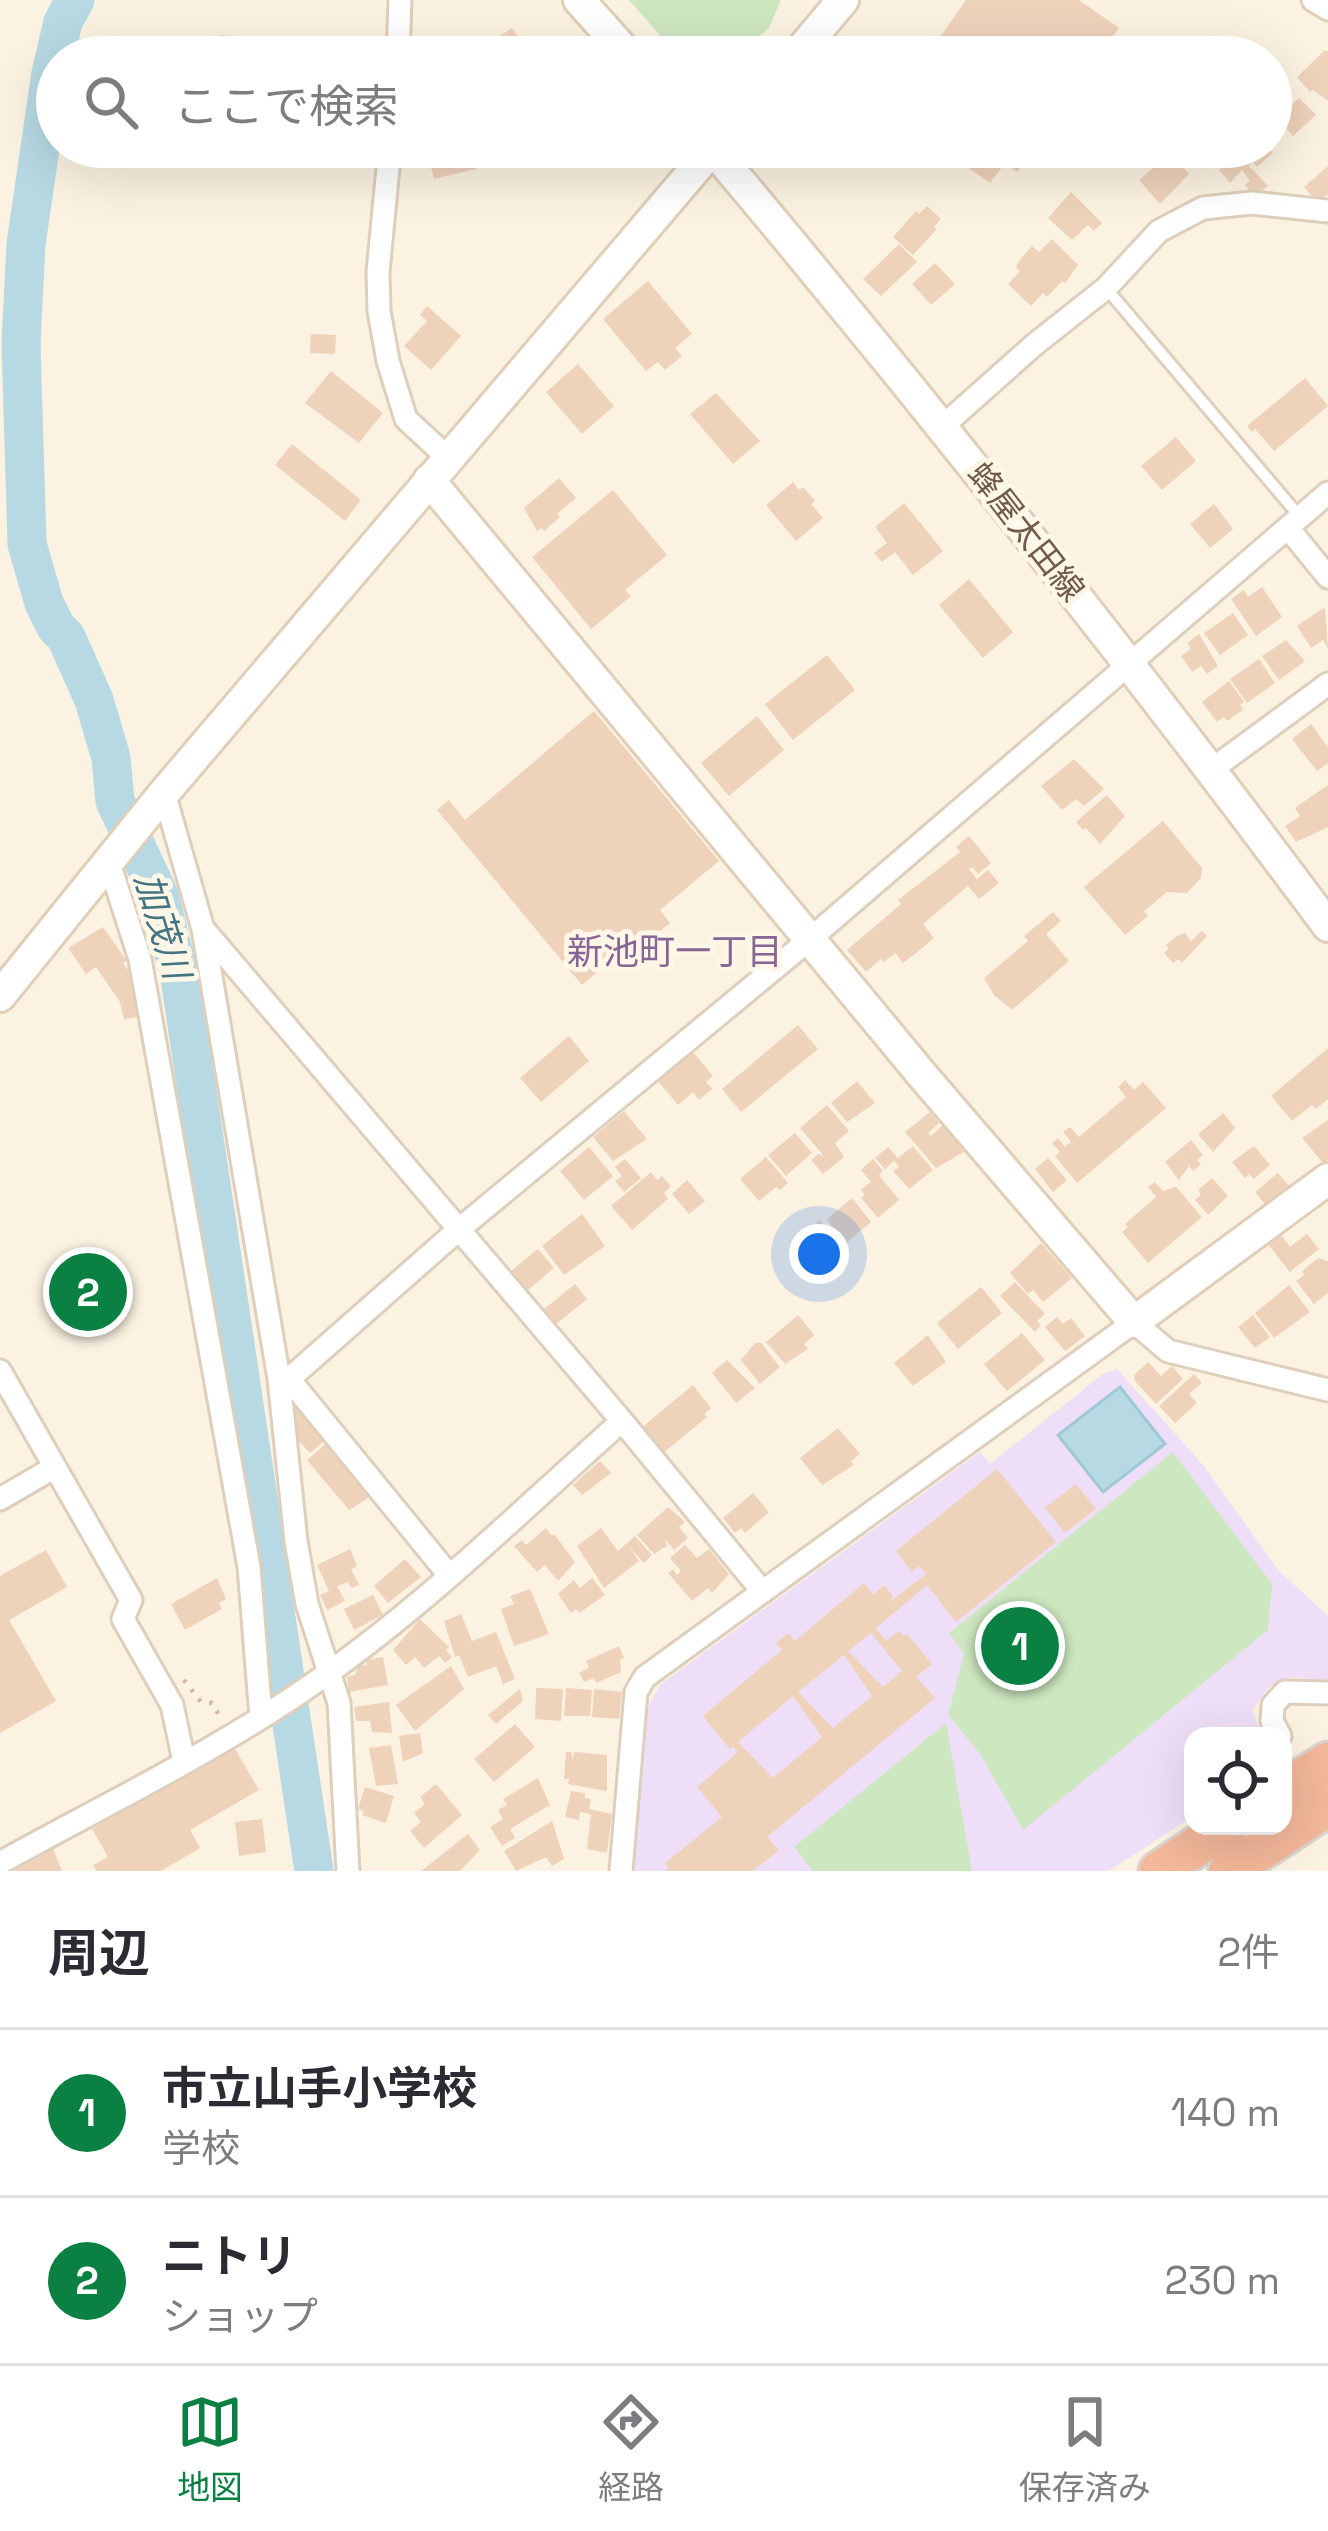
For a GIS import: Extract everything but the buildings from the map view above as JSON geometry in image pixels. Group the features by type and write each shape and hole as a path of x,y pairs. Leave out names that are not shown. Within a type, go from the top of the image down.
{"highway":[{"path":"1159,1871 1244,1856 1311,1783"}],"street":[{"path":"399,36 400,0"},
{"path":"579,0 611,36"},
{"path":"813,36 844,0"},
{"path":"1313,0 1328,9"},
{"path":"389,168 378,272 379,311 406,418 438,469 810,939 1134,1322 1168,1351 1328,1390"},
{"path":"0,997 164,793 695,168"},
{"name":"蜂屋太田線","path":"729,168 943,426 1328,926"},
{"path":"943,426 1106,288 1159,231 1203,208 1252,202 1328,212"},
{"path":"284,1379 810,939 1328,493"},
{"path":"1294,523 1328,577"},
{"path":"1211,770 1328,684"},
{"path":"164,793 203,929 284,1379 296,1541 308,1604 339,1703 348,1871"},
{"path":"108,860 140,959 233,1474 249,1567 261,1718"},
{"path":"203,929 763,1592"},
{"path":"620,1871 636,1693 661,1662 1328,1179"},
{"path":"0,1371 131,1600 123,1619 172,1705 184,1761"},
{"path":"284,1379 449,1574"},
{"path":"0,1863 261,1718 327,1675 622,1421"},
{"path":"0,1499 55,1467"},
{"path":"1276,1727 1273,1705 1286,1692 1328,1693"},
{"path":"1292,1754 1311,1783"}],"lane":[{"path":"1106,288 1294,523"}],"path":[{"path":"180,1675 201,1702 212,1703 231,1735"}],"shaded area":[{"path":"1117,1369 1203,1465 1278,1570 1328,1616 1328,1682 1292,1677 1269,1687 1252,1711 1259,1727 1184,1727 1184,1822 1109,1871 631,1871 644,1713 661,1684 980,1452 990,1464 1103,1374"}],"green space":[{"path":"629,0 781,0 769,28 759,36 661,36"},
{"path":"1173,1452 1272,1584 1268,1630 1023,1830 981,1755 948,1715 964,1654 949,1633"},
{"path":"946,1723 972,1871 813,1871 794,1847"}],"water":[{"path":"1120,1387 1165,1444 1103,1492 1058,1435"}],"waterway":[{"name":"加茂川","path":"60,36 75,0"},
{"name":"加茂川","path":"37,168 26,244 21,343 27,544 44,603 66,637 94,700 111,758 115,801 159,895 180,978 314,1871"}],"place":[{"name":"ニトリ","path":"88,1292"},
{"name":"市立山手小学校","path":"1020,1646"}],"district":[{"name":"新池町一丁目","path":"675,952"}]}
